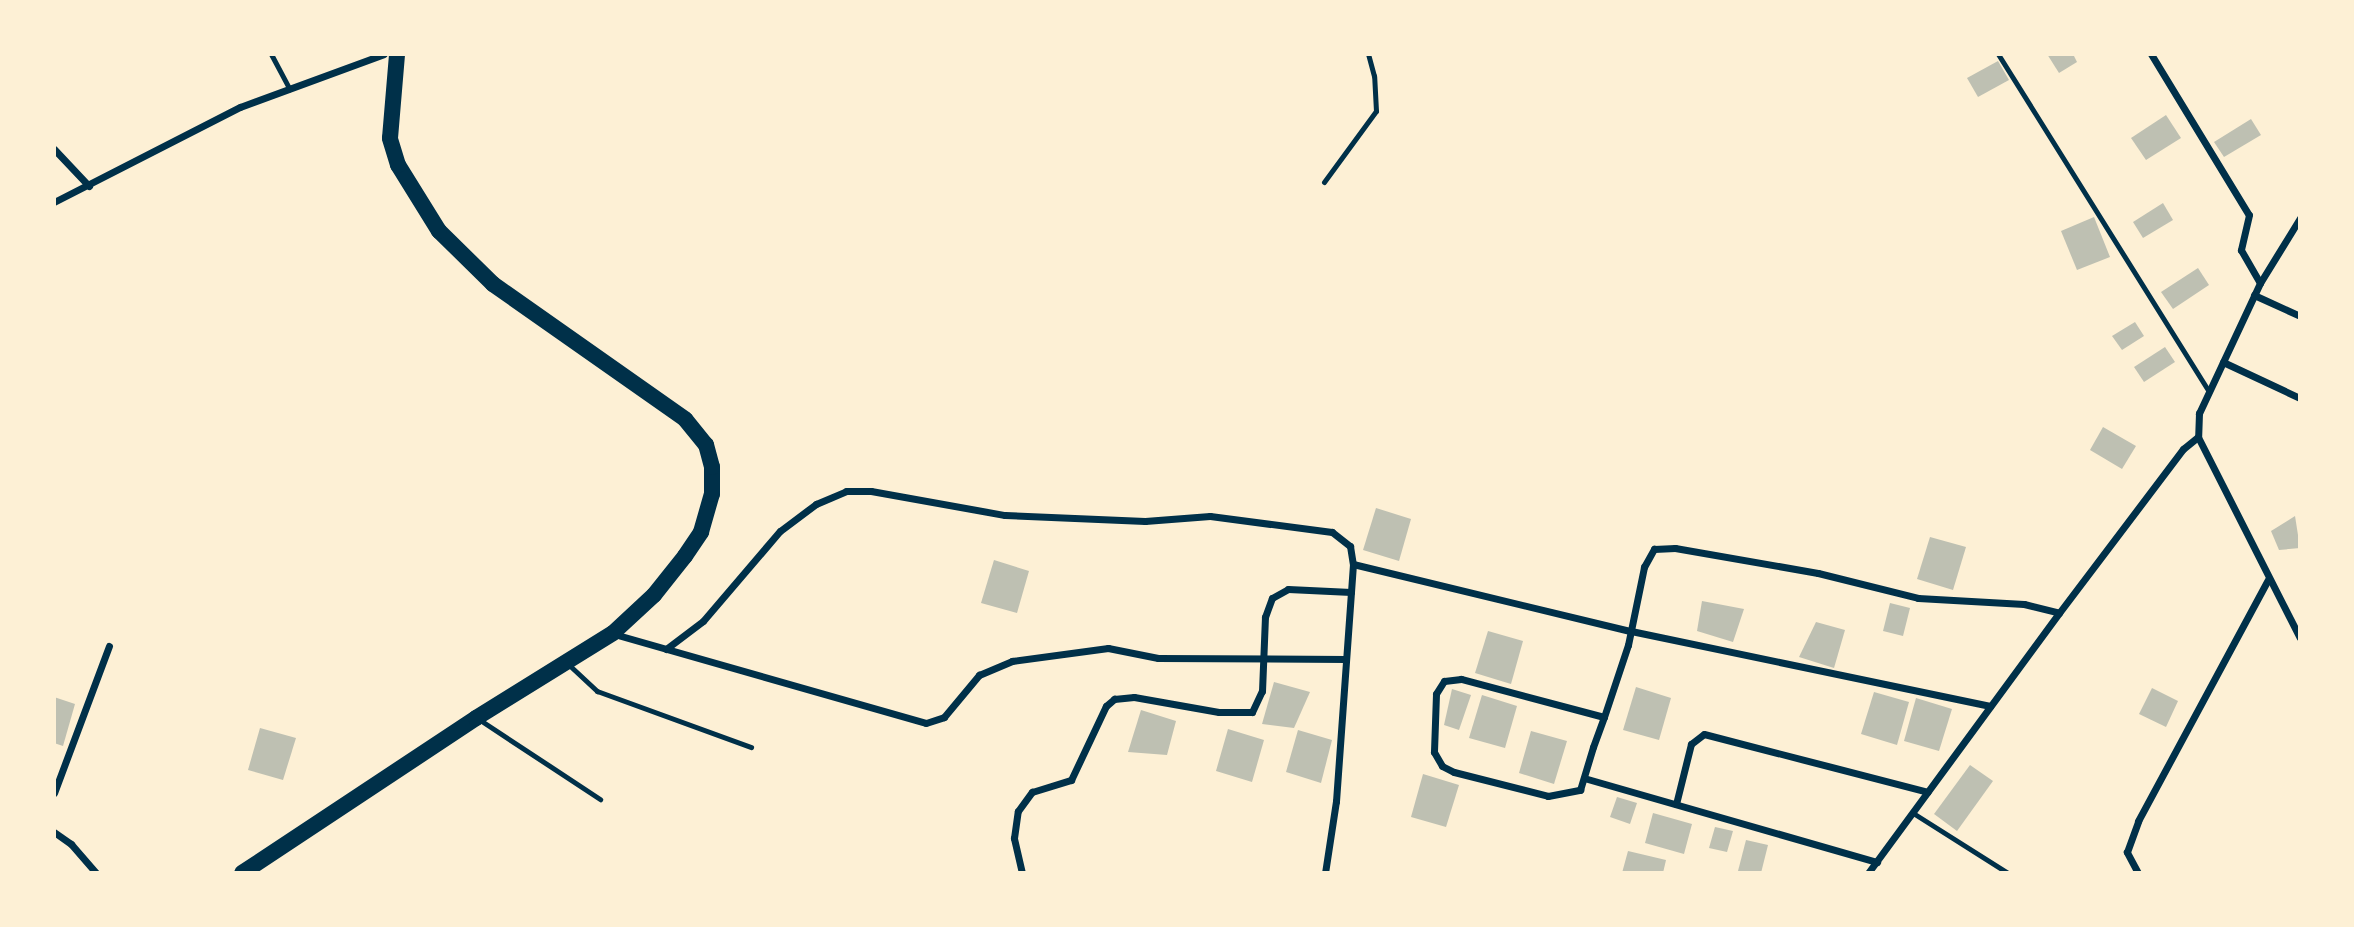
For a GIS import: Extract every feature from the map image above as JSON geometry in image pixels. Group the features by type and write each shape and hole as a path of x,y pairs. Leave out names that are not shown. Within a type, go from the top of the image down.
{"main road":[{"path":"242,873 476,718 613,633 654,595 701,532 712,494 712,467 706,445 685,419 493,284 439,231 398,165 390,138 397,54"}],"street":[{"path":"54,202 240,107 384,54"},
{"path":"2151,54 2249,215 2241,250 2260,283"},
{"path":"54,149 89,186"},
{"path":"2300,218 2260,283 2199,413 2198,438 2300,638"},
{"path":"2254,295 2300,316"},
{"path":"2223,362 2300,398"},
{"path":"1868,873 2183,449 2198,438"},
{"path":"666,649 703,621 780,531 816,505 846,491 871,491 1005,514 1145,521 1210,516 1320,529 1344,538 1353,564 1336,801 1325,873"},
{"path":"1604,718 1461,679 1439,685 1433,752 1442,766 1548,796 1571,795 1580,790 1604,718 1631,631 1649,554 1654,549 1675,548 1818,573 1918,598 2024,604 2059,613"},
{"path":"1353,564 1631,631 1990,706"},
{"path":"2138,873 2130,865 2127,852 2138,821 2269,580"},
{"path":"1022,873 1014,838 1018,811 1032,792 1072,780 1105,706 1114,699 1134,697 1219,712 1252,712 1262,691 1265,617 1278,592 1351,593"},
{"path":"613,633 926,723 944,717 979,675 1012,661 1108,648 1158,658 1263,655 1346,659"},
{"path":"54,793 109,646"},
{"path":"1676,804 1691,744 1703,734 1928,792"},
{"path":"1584,778 1877,862"},
{"path":"54,832 96,873"}],"lane":[{"path":"271,54 290,89"},
{"path":"1324,182 1376,111 1374,76 1368,54"},
{"path":"1998,54 2209,392"},
{"path":"566,662 597,691 751,747"},
{"path":"476,718 600,799"},
{"path":"1913,813 2008,873"}],"building":[{"path":"2047,54 2073,54 2077,62 2059,73"},
{"path":"1998,61 2009,80 1978,97 1967,78"},
{"path":"2166,115 2181,138 2146,160 2131,138"},
{"path":"2251,119 2261,135 2224,157 2214,142"},
{"path":"2163,203 2173,220 2143,238 2133,222"},
{"path":"2094,217 2110,257 2077,270 2061,231"},
{"path":"2198,268 2209,285 2173,309 2161,292"},
{"path":"2135,322 2144,336 2122,350 2112,336"},
{"path":"2165,347 2175,362 2144,382 2134,367"},
{"path":"2103,427 2136,446 2122,469 2090,450"},
{"path":"1376,508 1411,519 1399,561 1363,550"},
{"path":"2295,516 2300,548 2279,550 2271,531"},
{"path":"1930,537 1966,547 1953,590 1917,579"},
{"path":"994,560 1029,571 1017,613 981,603"},
{"path":"1702,601 1744,609 1733,642 1697,631"},
{"path":"1890,603 1910,608 1903,636 1883,631"},
{"path":"1816,622 1845,630 1834,668 1799,657"},
{"path":"1488,631 1523,641 1511,684 1475,673"},
{"path":"1274,682 1310,692 1294,728 1262,724"},
{"path":"1636,687 1671,698 1659,740 1623,730"},
{"path":"2152,688 2178,701 2166,727 2139,714"},
{"path":"1452,689 1471,695 1459,730 1444,725"},
{"path":"1874,692 1909,702 1897,745 1861,734"},
{"path":"1482,695 1517,706 1505,748 1469,738"},
{"path":"54,697 75,704 63,746 54,743"},
{"path":"1916,698 1952,709 1939,751 1904,741"},
{"path":"1141,710 1176,721 1167,755 1128,752"},
{"path":"260,728 296,738 283,780 248,770"},
{"path":"1228,729 1264,740 1252,782 1216,771"},
{"path":"1298,730 1332,740 1321,783 1286,772"},
{"path":"1531,731 1567,741 1554,784 1519,773"},
{"path":"1970,765 1993,781 1957,831 1934,814"},
{"path":"1423,774 1459,785 1446,827 1411,817"},
{"path":"1617,797 1637,803 1630,824 1610,817"},
{"path":"1653,813 1692,824 1684,854 1645,843"},
{"path":"1715,827 1733,831 1727,852 1709,848"},
{"path":"1746,840 1768,845 1761,873 1738,871"},
{"path":"1628,851 1666,860 1663,873 1622,873"}]}
